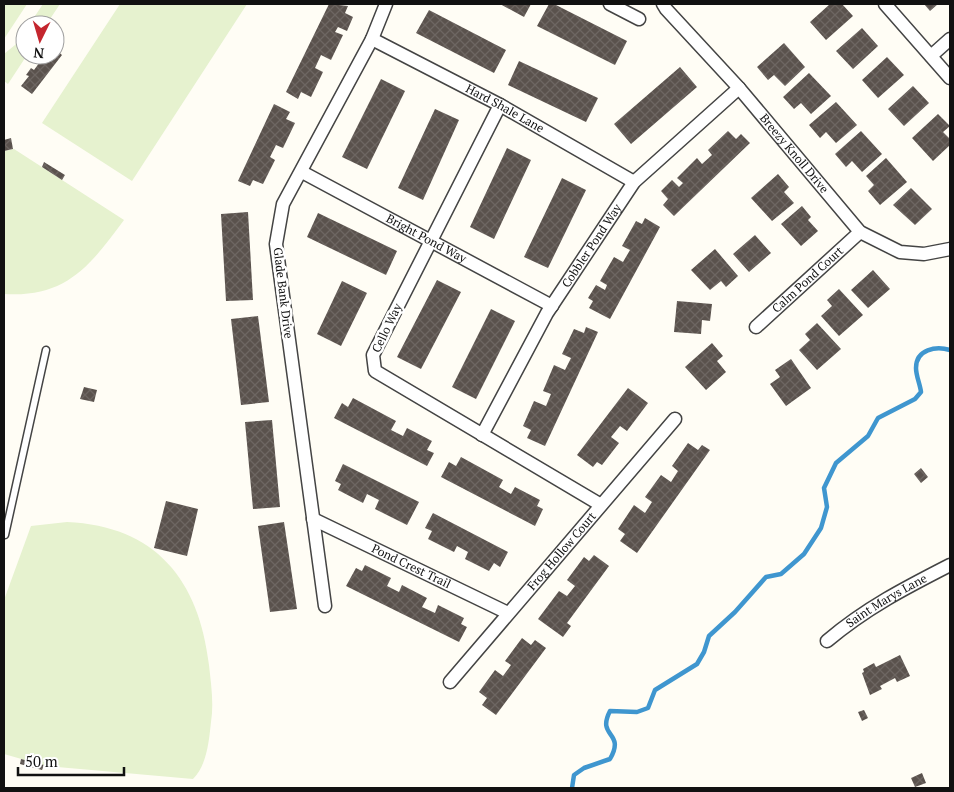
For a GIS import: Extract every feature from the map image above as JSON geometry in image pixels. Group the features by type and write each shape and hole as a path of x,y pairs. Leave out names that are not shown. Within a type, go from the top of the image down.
{"street":[{"name":"Glade Bank Drive","path":"325,606 276,244 283,204 302,172 372,39 386,4"},
{"path":"610,4 639,19"},
{"name":"Breezy Knoll Drive","path":"663,4 739,88 860,232 900,252 924,254 950,250"},
{"path":"885,4 950,78"},
{"name":"Hard Shale Lane","path":"372,39 500,105 634,182"},
{"path":"932,56 950,40"},
{"name":"Cobbler Pond Way","path":"482,435 552,306 634,182 739,88"},
{"name":"Cello Way","path":"500,105 373,355 375,371 601,505"},
{"name":"Bright Pond Way","path":"302,172 552,306"},
{"name":"Calm Pond Court","path":"756,327 860,232"},
{"name":"Frog Hollow Court","path":"450,682 675,419"},
{"name":"Pond Crest Trail","path":"313,520 508,613"},
{"name":"Saint Marys Lane","path":"827,641 854,618 878,602 950,565"}],"lane":[{"path":"5,535 46,350"}],"green space":[{"path":"4,4 27,4 20,15 15,15 15,22 4,39"},
{"path":"43,4 60,4 53,15 36,15"},
{"path":"120,4 247,4 132,181 42,123"},
{"path":"15,45 15,65 20,65 8,84 4,81 4,54"},
{"path":"14,149 124,220 100,252 74,276 44,291 26,294 4,294 4,151"},
{"path":"67,522 98,526 125,534 148,547 168,563 183,583 195,607 204,635 209,665 212,708 204,760 193,779 46,766 4,754 4,600 31,526"}],"building":[{"path":"329,4 348,6 345,13 353,17 347,31 338,27 335,32 343,35 331,60 321,55 315,68 323,72 311,97 301,92 298,99 286,92"},
{"path":"500,4 531,4 524,17"},
{"path":"549,4 554,4 627,41 615,65 537,26"},
{"path":"830,4 842,4 853,16 826,40 810,22"},
{"path":"924,4 938,4 930,11"},
{"path":"429,10 506,50 494,73 416,33"},
{"path":"862,28 878,46 853,69 836,51"},
{"path":"784,43 805,67 785,86 774,75 768,80 757,67"},
{"path":"887,57 904,75 878,98 862,80"},
{"path":"519,61 598,98 586,122 508,85"},
{"path":"38,65 54,65 32,94 21,86 29,76 26,75 31,68 34,70"},
{"path":"680,67 697,87 631,144 614,124"},
{"path":"809,73 831,96 811,114 801,103 794,109 783,97"},
{"path":"381,79 405,91 367,169 342,157"},
{"path":"913,86 929,103 904,126 888,109"},
{"path":"836,102 857,125 836,143 826,132 820,138 809,125"},
{"path":"274,104 290,112 286,119 295,123 283,148 276,145 270,157 275,160 263,184 253,180 250,186 238,181"},
{"path":"435,109 459,120 423,200 398,188"},
{"path":"938,114 950,126 943,132 950,139 950,145 933,161 912,138"},
{"path":"728,131 736,139 741,134 750,143 674,216 663,205 668,199 661,191 672,180 679,187 683,183 677,178 697,158 702,164 712,155 708,150"},
{"path":"861,131 882,154 862,172 852,161 846,167 835,154"},
{"path":"11,138 13,149 4,151 4,140"},
{"path":"507,148 531,160 494,239 470,227"},
{"path":"886,158 907,182 880,205 868,191 874,185 866,176"},
{"path":"44,162 65,175 62,180 42,167"},
{"path":"778,174 789,187 784,192 794,203 772,221 751,198"},
{"path":"562,178 586,190 548,268 524,257"},
{"path":"911,188 932,209 915,225 893,205"},
{"path":"802,206 811,217 808,220 818,231 801,246 781,224"},
{"path":"248,212 253,300 226,301 221,214"},
{"path":"318,213 397,251 386,275 307,237"},
{"path":"645,218 660,227 610,319 589,308 593,301 588,298 596,285 605,290 607,285 600,281 614,257 623,262 630,250 622,246 636,221 642,224"},
{"path":"755,235 771,253 749,272 733,254"},
{"path":"715,249 738,276 726,287 721,281 710,290 691,270"},
{"path":"873,270 890,289 868,308 851,290"},
{"path":"437,280 461,292 421,369 397,357"},
{"path":"342,281 367,293 341,346 317,334"},
{"path":"839,289 863,315 839,336 821,316 832,306 827,300"},
{"path":"677,301 712,304 710,321 702,320 701,334 674,332"},
{"path":"491,309 515,321 476,399 452,387"},
{"path":"258,316 269,402 241,405 231,319"},
{"path":"817,323 841,349 817,370 799,350 810,340 805,334"},
{"path":"586,327 598,332 545,446 527,438 531,430 523,426 534,401 546,406 551,394 543,391 554,365 565,370 571,358 562,354 574,329 584,333"},
{"path":"712,343 723,356 717,361 726,372 706,390 685,367"},
{"path":"791,359 811,388 786,406 770,384 780,377 775,370"},
{"path":"84,387 97,390 94,402 80,399"},
{"path":"628,388 648,403 627,431 620,426 611,437 619,443 602,465 597,462 593,467 577,455"},
{"path":"353,398 396,421 391,430 403,436 407,428 432,441 427,450 434,453 427,466 334,418 342,403 348,407"},
{"path":"272,420 280,507 253,509 245,422"},
{"path":"688,443 698,450 702,445 710,450 637,553 620,541 625,534 618,529 634,505 645,513 652,502 645,497 661,475 671,482 678,471 672,466"},
{"path":"461,457 503,480 499,487 511,494 515,487 540,500 537,506 543,509 535,526 441,477 449,462 456,466"},
{"path":"343,464 419,502 407,525 375,509 379,500 367,494 363,503 338,490 341,484 335,481"},
{"path":"921,468 928,477 921,483 914,474"},
{"path":"166,501 198,509 187,556 154,548"},
{"path":"433,513 508,552 500,567 494,563 489,571 465,559 468,552 457,546 454,552 428,539 432,531 425,528"},
{"path":"284,522 297,609 270,612 258,526"},
{"path":"594,555 609,566 567,623 571,626 563,637 538,619 559,591 567,596 575,586 567,580 584,557 589,561"},
{"path":"365,565 391,578 387,586 399,592 402,585 427,598 422,607 435,613 438,605 464,618 461,624 467,627 459,642 346,586 356,568 362,571"},
{"path":"522,638 531,645 535,640 546,648 496,715 482,705 487,698 479,692 495,670 503,676 511,665 505,661"},
{"path":"900,655 910,676 897,682 895,678 880,686 882,689 870,695 862,673 864,672 863,669 874,663 876,667"},
{"path":"864,710 868,718 862,721 858,712"},
{"path":"21,759 44,765 42,770 20,764"},
{"path":"922,773 926,783 915,787 911,778"}],"waterway":[{"path":"572,788 574,775 584,768 610,759 615,743 606,726 610,711 637,712 648,708 655,690 697,664 704,652 709,636 735,612 766,577 781,574 804,554 821,528 827,507 824,488 836,463 868,436 878,418 915,399 921,392 916,368 919,357 923,353 939,348 950,350"}]}
